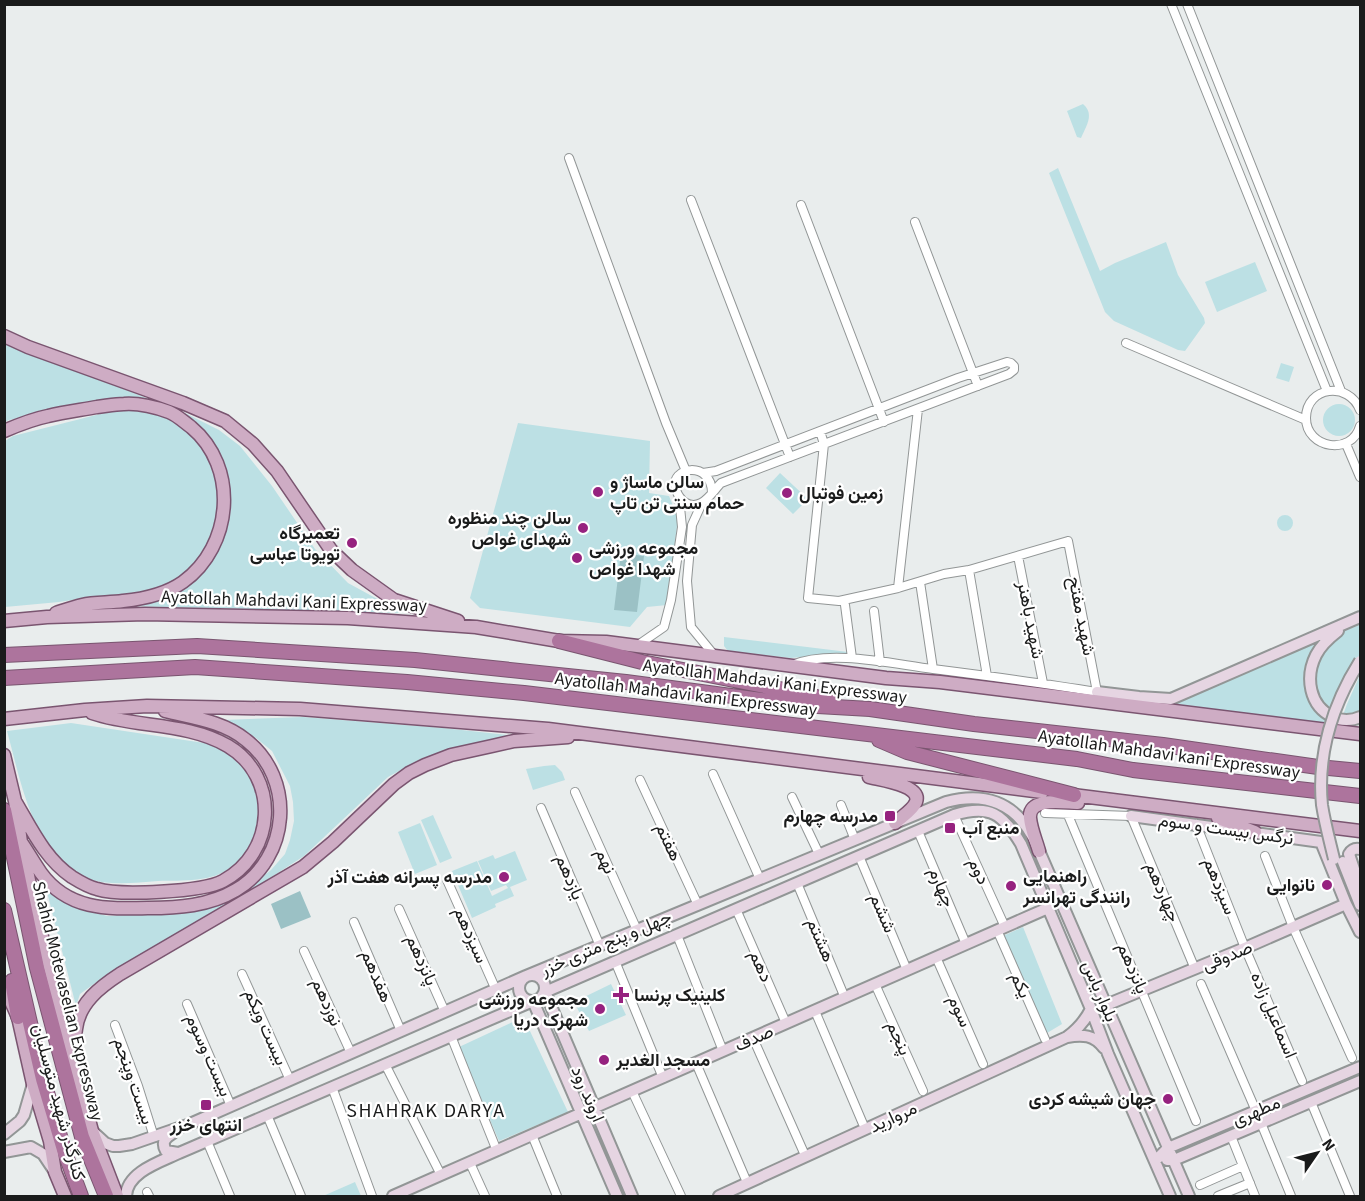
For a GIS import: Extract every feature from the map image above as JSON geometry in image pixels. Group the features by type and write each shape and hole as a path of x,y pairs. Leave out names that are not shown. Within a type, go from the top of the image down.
{"highway":[{"path":"559,640 642,662 870,709"},
{"name":"Ayatollah Mahdavi Kani Expressway","path":"4,655 197,646 415,660 626,682 800,705 870,709 974,724 1163,745 1360,771"},
{"name":"Ayatollah Mahdavi kani Expressway","path":"4,678 195,667 407,682 861,733 1077,759 1133,770 1360,796"},
{"path":"861,733 907,752 1074,795"},
{"name":"Shahid Motevaselian Expressway","path":"4,810 37,968 82,1137 106,1197"},
{"path":"35,909 37,968"},
{"path":"4,910 49,1102 64,1153 81,1197"},
{"path":"4,941 18,1017"}],"main road":[{"path":"4,336 225,421 253,444 277,471 331,550 352,570 394,600 476,627"},
{"path":"4,431 47,416 91,408 124,404 152,407 170,412 198,433 212,451 224,488 224,514 217,540 199,568 175,587 162,593 125,601 84,604 47,617 4,621"},
{"name":"Ayatollah Mahdavi Kani Expressway","path":"47,617 145,614 281,616 476,627 559,640 606,642 886,678 1100,697 1142,708 1360,734"},
{"path":"1100,697 1121,695 1171,699 1358,618"},
{"path":"1358,618 1324,643 1311,667 1310,682 1312,695 1319,708 1335,718 1360,717"},
{"path":"1360,661 1335,709 1322,763 1323,806 1326,824 1360,926"},
{"path":"1360,672 1336,724 1328,764 1327,787 1331,824 1339,860 1360,905"},
{"path":"1121,695 1142,708"},
{"path":"21,842 41,873 54,887 71,899 93,906 114,909 166,908 221,898 237,890 265,865 278,835 281,815 276,784 265,759 246,739 213,722 147,706"},
{"path":"9,718 147,706 300,709 548,729 1360,831"},
{"path":"15,801 52,860 72,877 96,889 134,893 215,885 232,876 252,855 260,841 265,824 265,808 258,778 251,766 240,755 227,746 190,731 106,718 85,710"},
{"path":"74,1063 76,1027 81,1011 102,986 303,867 409,773 451,755 514,741 587,735"},
{"name":"کنارگذر شهید متوسلیان","path":"4,755 35,909 74,1063 92,1131 117,1197"},
{"path":"815,763 913,790 917,801 895,823"},
{"name":"چهل و پنج متری خزر","path":"92,1131 112,1146 132,1144 190,1124 526,976 946,802 969,798 993,800"},
{"name":"بلوار یاس","path":"993,800 1009,808 1021,819 1033,837 1189,1197"},
{"path":"1039,851 1030,818 1030,813 1036,805 1046,802 1118,801"},
{"name":"چهل و پنج متری خزر","path":"545,992 954,815 977,810 988,812"},
{"path":"1200,811 1255,832"},
{"name":"بلوار یاس","path":"988,812 1006,822 1022,844 1108,1054 1170,1197"},
{"name":"نرگس بیست و سوم","path":"1131,816 1321,842 1346,904"},
{"path":"1022,844 1025,835 1033,837"},
{"path":"1360,849 1355,848 1349,854 1360,887"},
{"path":"1346,904 1360,932"},
{"name":"صدوقی","path":"1106,1005 1346,904"},
{"name":"صدف","path":"393,1197 409,1193 441,1175 1048,908"},
{"path":"535,975 544,983 545,992 541,998 533,1001 525,999 520,991 520,983 526,976 535,975"},
{"name":"کنارگذر شهید متوسلیان","path":"4,986 18,1017 33,1084 50,1141 55,1172 65,1197"},
{"name":"اروند رود","path":"545,992 632,1197"},
{"name":"چهل و پنج متری خزر","path":"126,1197 131,1180 148,1168 179,1153 533,1001"},
{"name":"اروند رود","path":"533,1001 616,1197"},
{"path":"1067,1037 1086,1019 1091,1010"},
{"path":"1067,1037 1089,1036 1098,1041 1108,1054"},
{"name":"مروارید","path":"719,1197 1067,1037"},
{"name":"مطهری","path":"1155,1161 1168,1148 1360,1067"},
{"path":"1155,1161 1174,1160 1360,1081"},
{"path":"4,1134 24,1115 33,1084"},
{"path":"49,1102 64,1175 71,1197"},
{"path":"179,1153 166,1151 163,1142 166,1137 190,1124"},
{"path":"4,1152 31,1147 43,1154 55,1172"}],"street":[{"path":"1172,4 1327,391"},
{"path":"1186,4 1341,391"},
{"path":"569,158 666,423 686,471"},
{"path":"691,200 790,457"},
{"path":"801,205 884,422"},
{"path":"915,222 978,386"},
{"path":"1126,343 1306,420"},
{"path":"703,473 716,471 973,373 1007,362 1014,366 1011,373 721,483 702,503 692,525 687,581 691,627 714,655"},
{"path":"1360,403 1341,391 1327,391 1318,395 1311,402 1306,420 1313,436 1328,446 1346,444 1359,431 1360,426"},
{"path":"898,588 918,409"},
{"path":"820,431 824,444 807,598 839,602 1018,556"},
{"path":"1346,444 1360,477"},
{"path":"637,646 664,627 671,600 682,527 679,497 675,486 676,479 686,471 695,470 703,473 712,485 712,493"},
{"path":"679,497 685,503 693,505 702,503"},
{"name":"شهید مفتح","path":"1018,556 1068,541 1100,697"},
{"name":"شهید باهنر","path":"1018,556 1043,683"},
{"path":"969,570 987,676"},
{"path":"920,582 933,669"},
{"path":"846,605 852,658"},
{"path":"874,611 880,662"},
{"path":"791,665 810,659 852,658 1043,683 1100,697"},
{"path":"713,774 760,879"},
{"name":"هفتم","path":"640,780 698,905"},
{"name":"نهم","path":"575,792 637,930"},
{"path":"792,797 819,854"},
{"path":"841,805 855,840"},
{"name":"یازدهم","path":"541,807 600,946"},
{"path":"1045,813 1131,816"},
{"name":"پانزدهم","path":"1068,814 1196,1121"},
{"name":"دوم","path":"954,815 1001,929"},
{"name":"چهاردهم","path":"1131,816 1195,969"},
{"name":"سیزدهم","path":"1196,824 1245,948"},
{"name":"چهارم","path":"918,831 966,944"},
{"name":"ششم","path":"859,856 908,970"},
{"path":"1265,856 1293,927 1352,1058"},
{"name":"سیزدهم","path":"447,880 496,990"},
{"name":"هشتم","path":"797,883 845,998"},
{"name":"پانزدهم","path":"399,909 445,1012"},
{"name":"دهم","path":"736,909 786,1023"},
{"name":"هفدهم","path":"354,922 401,1031"},
{"name":"یکم","path":"1001,929 1045,1039"},
{"path":"676,935 723,1051"},
{"name":"اسماعیل زاده","path":"1245,948 1302,1081"},
{"name":"نوزدهم","path":"304,951 351,1053"},
{"name":"سوم","path":"936,957 984,1064"},
{"path":"615,961 663,1078"},
{"name":"بیست ویکم","path":"242,974 290,1080"},
{"name":"پنجم","path":"874,984 923,1091"},
{"path":"1201,984 1256,1112"},
{"name":"بیست وسوم","path":"187,1004 231,1106"},
{"path":"815,1011 862,1124"},
{"name":"بیست وپنجم","path":"115,1025 154,1137"},
{"path":"451,1036 497,1151"},
{"path":"753,1038 804,1153"},
{"path":"696,1063 746,1180"},
{"path":"385,1064 441,1175"},
{"path":"332,1087 372,1197"},
{"path":"632,1091 681,1197"},
{"path":"1311,1102 1350,1197"},
{"path":"267,1115 301,1197"},
{"path":"1261,1123 1292,1197"},
{"path":"532,1135 557,1197"},
{"path":"1231,1136 1255,1197"},
{"path":"207,1141 230,1197"},
{"path":"470,1163 485,1197"},
{"path":"1200,1185 1243,1166"},
{"path":"1218,1197 1250,1183"}],"shaded area":[{"path":"1083,104 1089,116 1081,138 1077,137 1067,111"},
{"path":"1058,168 1100,271 1166,242 1178,275 1205,323 1185,351 1178,350 1114,321 1105,312 1049,173"},
{"path":"1255,262 1267,291 1217,312 1205,282"},
{"path":"5,343 185,413 219,430 240,446 272,486 315,549 348,583 403,613 124,606 206,564 227,481 224,461 215,444 200,427 177,412 150,402 39,414 5,422"},
{"path":"1281,363 1294,367 1289,382 1276,378"},
{"path":"1339,404 1350,409 1355,420 1350,431 1339,436 1328,431 1323,420 1328,409"},
{"path":"136,409 164,417 183,427 205,451 215,472 219,494 218,517 211,538 199,558 183,574 162,587 148,592 5,607 5,441 13,436 116,410"},
{"name":"مجموعه ورزشی شهدا غواص","path":"518,423 650,441 649,493 669,496 678,518 667,605 647,607 630,627 480,608 470,598"},
{"name":"زمین فوتبال","path":"780,473 808,499 793,514 766,488"},
{"path":"1285,515 1291,517 1293,523 1291,529 1285,531 1279,529 1277,523 1279,517"},
{"path":"621,553 644,556 637,612 614,610"},
{"path":"1360,624 1360,656 1346,676 1330,711 1322,703 1317,693 1315,672 1318,661 1339,634"},
{"path":"724,637 848,652 848,657 820,655 791,658 728,651 724,646"},
{"path":"1320,641 1308,665 1305,685 1311,699 1327,719 1326,725 1159,705 1180,702"},
{"path":"1360,675 1360,712 1348,716 1343,715 1347,704"},
{"path":"303,717 518,736 448,750 423,758 388,777 304,856 109,973 80,994 76,1006 45,884 76,907 107,916 193,911 255,882 271,870 285,854 294,821 290,786 272,751 256,738 223,720"},
{"path":"71,723 211,744 224,751 243,768 255,788 258,814 256,828 245,854 225,871 207,878 187,880 103,882 85,878 67,867 49,851 38,835 7,731"},
{"path":"555,765 562,772 565,780 533,790 526,769"},
{"path":"433,815 452,858 440,863 421,820"},
{"path":"420,823 437,865 415,874 398,832"},
{"path":"515,851 527,880 510,887 514,896 472,918 452,871 477,861 492,896 508,888 506,885 491,891 478,861 493,855 495,859"},
{"path":"300,891 311,917 281,929 271,904"},
{"path":"1023,927 1062,1024 1047,1033 1003,936"},
{"name":"مجموعه ورزشی شهرک دریا","path":"611,984 626,1015 589,1031 574,1002"},
{"path":"517,1020 529,1029 568,1112 499,1141 459,1047"},
{"path":"355,1182 361,1196 323,1196"}],"place":[{"name":"سالن ماساژ و حمام سنتی تن تاپ","path":"598,492"},
{"name":"زمین فوتبال","path":"787,493"},
{"name":"سالن چند منظوره شهدای غواص","path":"583,528"},
{"name":"تعمیرگاه تویوتا عباسی","path":"352,543"},
{"name":"مجموعه ورزشی شهدا غواص","path":"577,558"},
{"name":"مدرسه چهارم","path":"890,816"},
{"name":"منبع آب","path":"950,828"},
{"name":"مدرسه پسرانه هفت آذر","path":"504,877"},
{"name":"نانوایی","path":"1327,885"},
{"name":"راهنمایی رانندگی تهرانسر","path":"1011,886"},
{"name":"کلینیک پرنسا","path":"621,995"},
{"name":"مجموعه ورزشی شهرک دریا","path":"600,1009"},
{"name":"مسجد الغدیر","path":"604,1060"},
{"name":"جهان شیشه کردی","path":"1168,1099"},
{"name":"انتهای خزر","path":"206,1105"}],"district":[{"name":"SHAHRAK DARYA","path":"426,1110"}]}
